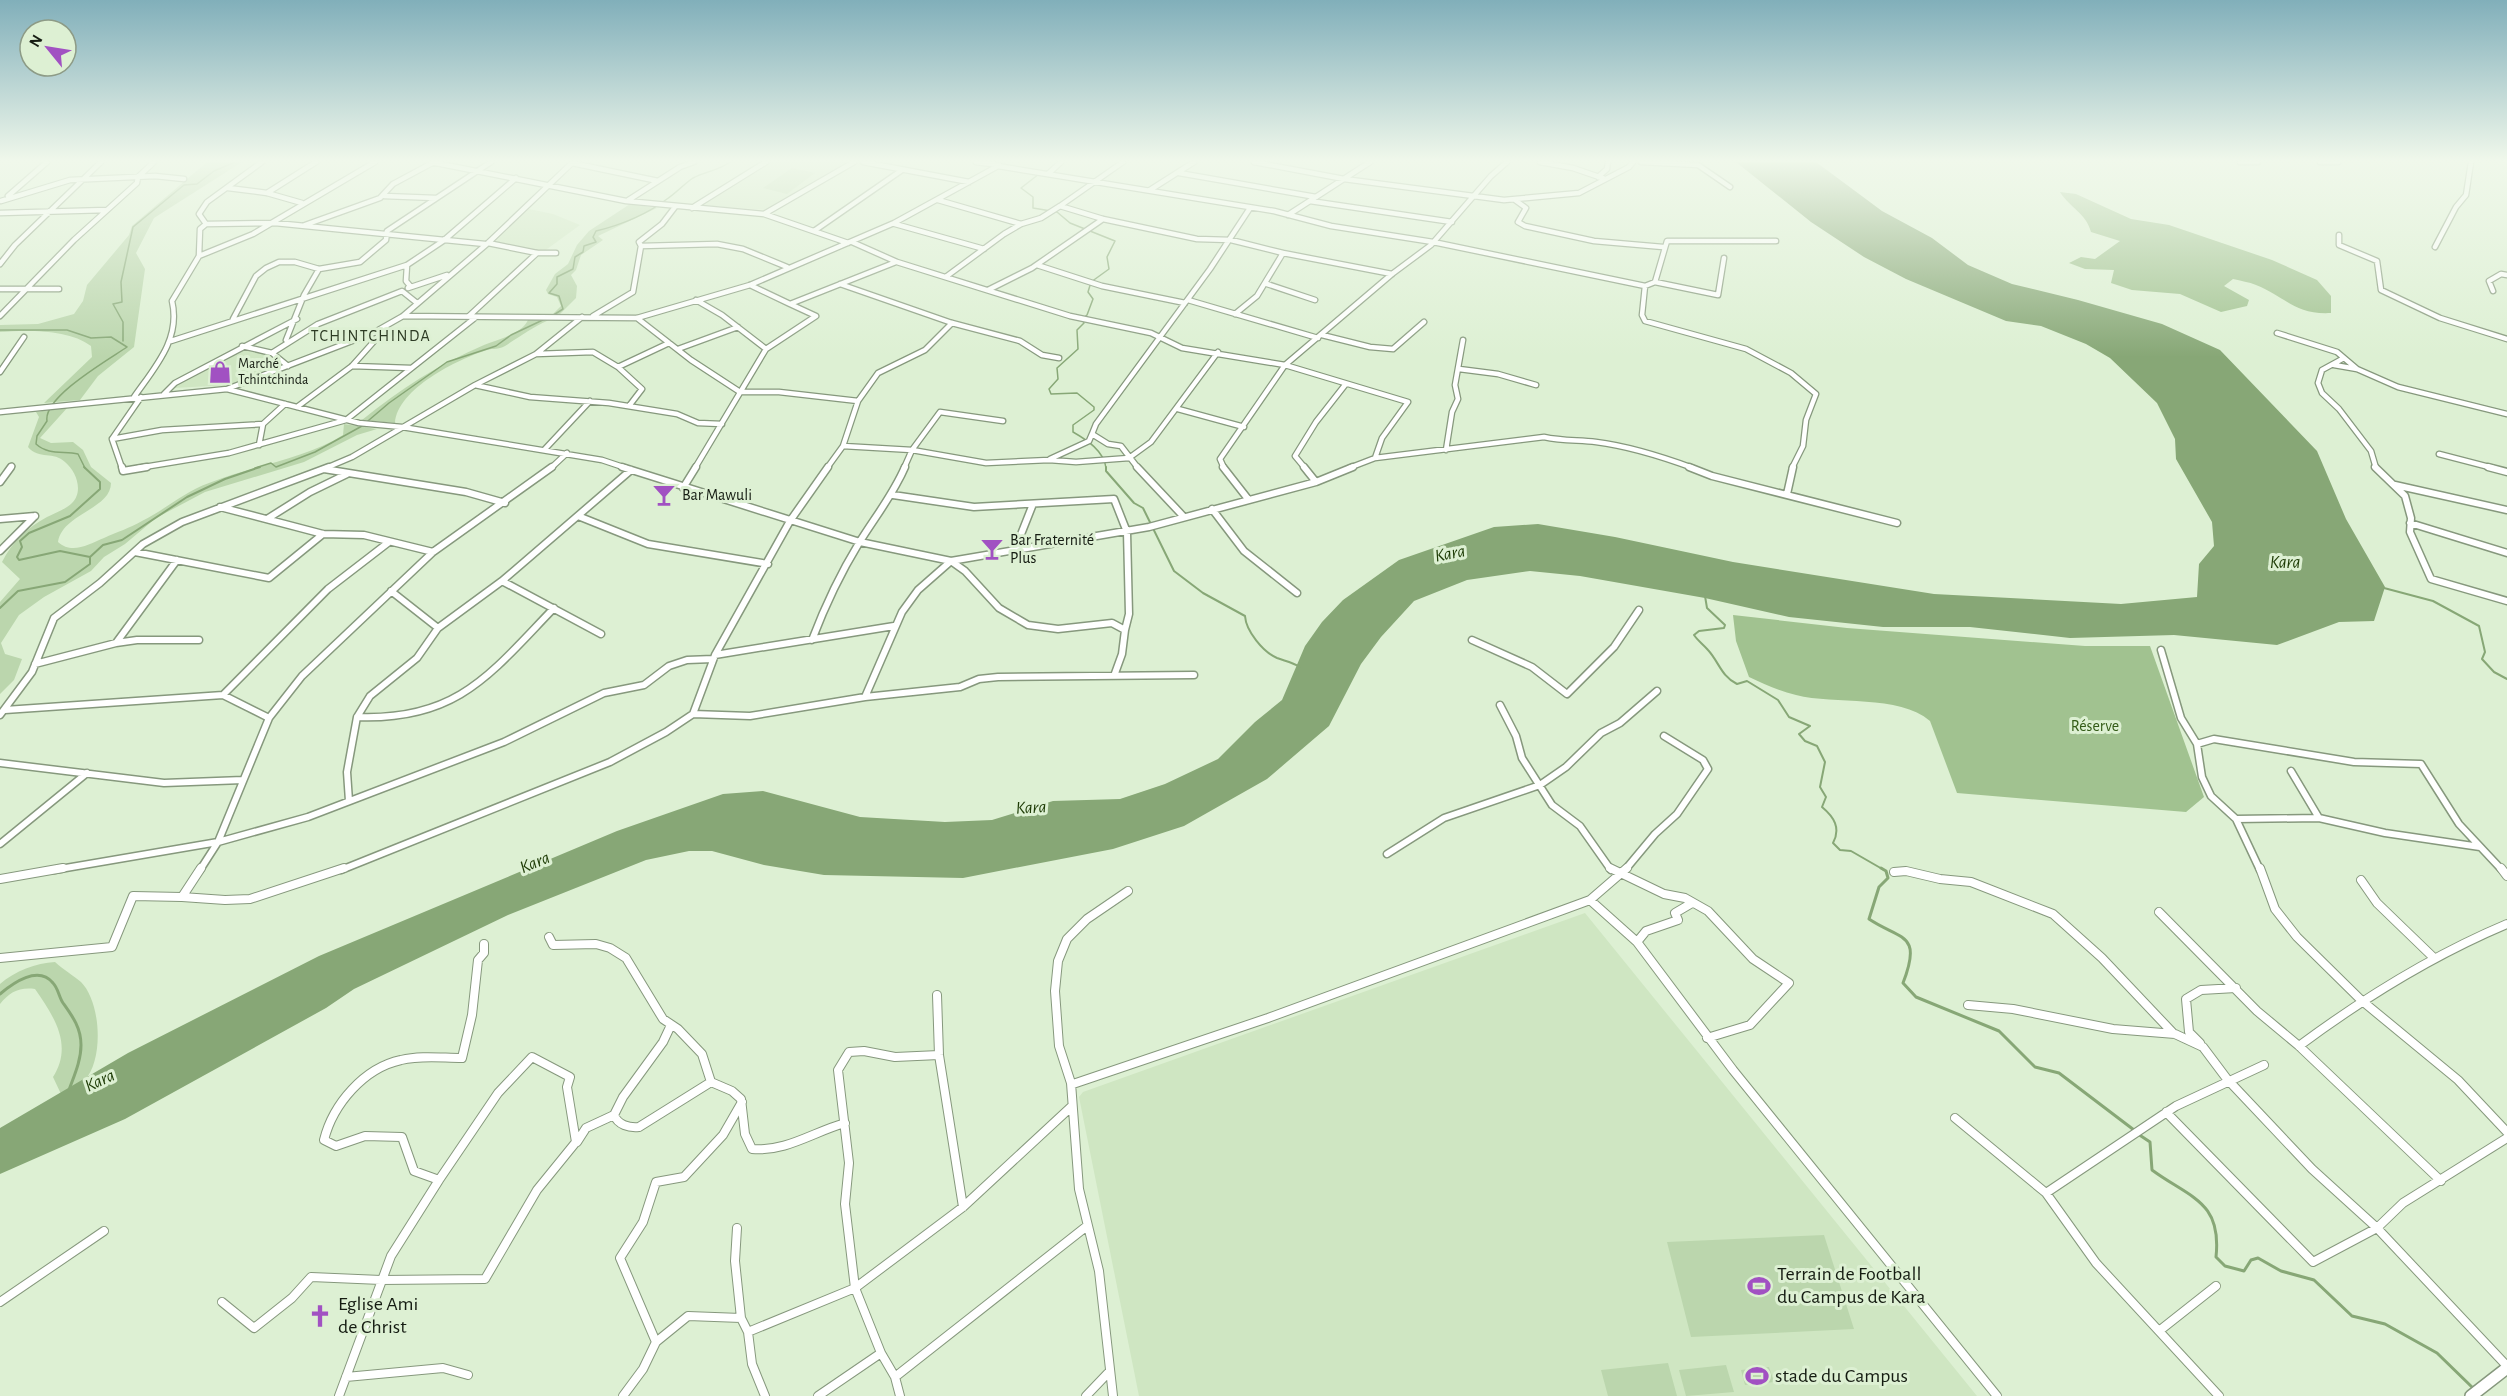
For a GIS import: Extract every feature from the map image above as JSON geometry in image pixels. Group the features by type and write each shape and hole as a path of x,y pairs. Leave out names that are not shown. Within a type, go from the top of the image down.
{"main road":[{"path":"2475,1393 2507,1367"}],"street":[{"path":"0,264 33,227"},
{"path":"0,316 89,227"},
{"path":"199,256 196,246 202,235 200,229 202,227"},
{"path":"134,397 171,340 177,313 172,301 199,256 230,247 267,227"},
{"path":"312,227 385,236 487,243 537,253 556,253"},
{"path":"232,319 246,299 256,276 266,268 279,262 295,262 319,269 360,262 386,240 385,236 393,227"},
{"path":"171,340 407,265 459,227"},
{"path":"0,412 227,389 387,327 403,316 503,227"},
{"path":"593,316 633,292 641,246 639,242 658,227"},
{"path":"803,227 850,242 897,262 1070,316 1160,336 1182,348 1218,352 1285,365 1345,385 1408,402 1400,418 1375,448 1375,458"},
{"path":"814,231 820,227"},
{"path":"403,316 637,318 750,285 787,267 884,227"},
{"path":"908,227 984,249"},
{"path":"947,276 1016,227"},
{"path":"988,290 1037,265 1090,227"},
{"path":"1141,227 1197,239 1231,240 1283,253 1392,274"},
{"path":"1049,460 1089,441 1101,412 1187,302 1239,227"},
{"path":"1340,227 1432,242 1646,286 1655,282 1718,295 1724,258"},
{"path":"1248,499 1232,481 1220,459 1285,365 1447,227"},
{"path":"1531,227 1604,241 1663,248"},
{"path":"2435,247 2445,227"},
{"path":"2339,235 2339,244 2376,261 2381,290 2389,296 2440,318 2507,339"},
{"path":"1655,282 1663,248 1667,241 1776,241"},
{"path":"641,246 717,244 743,249 787,267"},
{"path":"469,316 537,253"},
{"path":"1235,314 1257,296 1267,284 1283,253"},
{"path":"790,304 897,262"},
{"path":"407,265 406,281 411,287"},
{"path":"1037,265 1102,286 1187,302 1370,347 1394,349 1424,322"},
{"path":"286,341 305,298 303,295 319,269"},
{"path":"272,353 286,341 321,322 452,273"},
{"path":"2493,291 2489,281 2501,274 2507,275"},
{"path":"840,284 952,323 1020,341 1042,355 1059,358"},
{"path":"1267,284 1315,300"},
{"path":"683,488 766,349 816,316 750,285"},
{"path":"1646,286 1642,315 1645,321 1670,329 1700,334 1767,358 1816,394 1807,410 1808,418 1801,441 1803,446 1789,475 1787,494"},
{"path":"0,289 58,289"},
{"path":"402,291 417,303"},
{"path":"696,300 738,327 766,349"},
{"path":"2,712 35,664 54,618 143,544 182,522 324,469 474,385 536,354 582,316"},
{"path":"112,439 123,471 180,463 259,445 346,420 476,317"},
{"path":"637,318 740,392 779,392 858,401"},
{"path":"164,394 175,383 241,346 297,319"},
{"path":"0,958 112,946 133,897 247,900 318,880 464,818 593,772 673,729 693,714 714,657 790,521 816,480 843,446 858,401 878,373 925,350 952,323"},
{"path":"297,407 352,366 387,327"},
{"path":"678,349 738,327"},
{"path":"2277,333 2337,352 2357,369"},
{"path":"0,372 24,337"},
{"path":"1446,450 1452,412 1458,399 1455,386 1463,340"},
{"path":"618,367 669,343"},
{"path":"241,346 272,353 288,366"},
{"path":"536,354 593,352 618,367 642,389 629,406"},
{"path":"843,446 912,450 986,463 1049,460 1076,462 1130,458 1151,442 1170,415 1178,409 1218,352"},
{"path":"2344,358 2322,370 2318,383 2322,393 2371,451 2374,466 2405,496 2410,532 2432,579 2507,601"},
{"path":"2334,365 2357,369 2398,387 2507,414"},
{"path":"352,366 412,368"},
{"path":"1459,369 1497,374 1536,385"},
{"path":"474,385 530,397 629,406 677,414 698,423 722,424"},
{"path":"1316,482 1295,456 1316,422 1345,385"},
{"path":"227,389 359,423 402,427 602,460 683,488 860,542 951,561 963,567 984,593 1014,620 1045,630 1112,623 1125,630"},
{"path":"112,439 141,397"},
{"path":"545,449 590,401"},
{"path":"259,445 264,424 285,404"},
{"path":"1178,409 1244,427"},
{"path":"812,639 828,597 860,542 893,495 912,450 940,412 1003,421"},
{"path":"112,439 162,430 264,424"},
{"path":"1092,434 1108,444 1120,446 1183,516"},
{"path":"865,697 894,626 918,590 951,561 1149,527 1316,482 1375,458 1446,450 1496,440 1544,437 1596,442 1671,460 1712,476 1897,523"},
{"path":"182,897 218,842 268,718 302,676 433,552 546,473 567,453"},
{"path":"2439,454 2507,472"},
{"path":"0,482 12,466"},
{"path":"324,469 466,492 505,503"},
{"path":"349,801 347,772 357,717 370,696 417,658 438,628 502,581 631,470"},
{"path":"267,519 302,496 347,474"},
{"path":"2395,485 2507,510"},
{"path":"893,495 974,507 1114,499 1127,532 1129,614 1122,658 1114,676"},
{"path":"1014,552 1033,504"},
{"path":"220,507 323,534 338,531 433,552"},
{"path":"1212,509 1244,550 1297,593"},
{"path":"0,519 35,516 0,551"},
{"path":"578,516 648,544 768,564"},
{"path":"2410,523 2507,554"},
{"path":"135,552 269,578 323,534"},
{"path":"223,695 328,589 389,542"},
{"path":"116,644 177,560"},
{"path":"502,581 601,634"},
{"path":"391,591 438,628"},
{"path":"357,717 378,720 404,714 467,692 484,681 554,608"},
{"path":"1472,640 1532,667 1567,694 1614,647 1639,610"},
{"path":"0,879 218,842 308,817 504,742 604,693 644,685 669,666 687,660 894,626"},
{"path":"35,664 137,640 199,640"},
{"path":"2161,650 2181,718 2197,744 2202,777 2211,796 2236,819 2259,866 2275,909 2298,937 2361,1000 2458,1080 2507,1132"},
{"path":"693,714 750,716 865,697 960,687 979,679 998,677 1194,675"},
{"path":"1387,854 1444,818 1487,801 1540,786 1566,767 1601,733 1620,723 1657,691"},
{"path":"2,712 223,695 268,718"},
{"path":"1500,705 1516,736 1522,758 1552,805 1580,826 1592,846 1612,871 1692,903 1714,915 1724,931 1753,959 1789,983 1750,1025 1707,1038"},
{"path":"1073,1084 1198,1045 1254,1021 1590,900 1617,874 1634,862 1656,834 1677,814 1708,769 1703,760 1664,736"},
{"path":"2197,744 2214,739 2354,762 2421,764 2436,794 2480,847 2494,858 2507,876"},
{"path":"0,763 165,783 243,780"},
{"path":"2292,771 2319,818"},
{"path":"0,844 87,773"},
{"path":"2236,819 2319,818 2385,833 2480,847"},
{"path":"1894,872 1906,871 1940,879 1971,882 2053,914 2103,958 2175,1034"},
{"path":"2361,880 2377,903 2434,958"},
{"path":"1113,1396 1108,1373 1107,1321 1097,1252 1087,1226 1079,1190 1071,1107 1073,1084 1059,1048 1055,977 1060,951 1067,938 1128,891"},
{"path":"1590,900 1637,942 1707,1038 1997,1396"},
{"path":"1637,942 1646,931 1678,920 1675,913 1692,903"},
{"path":"2159,912 2257,1011 2299,1046 2441,1181"},
{"path":"2299,1046 2361,1000 2434,958 2494,927 2507,924"},
{"path":"549,937 553,945 596,944 610,948 626,958 663,1019 702,1054 711,1082 739,1096 742,1101 744,1137 752,1149 779,1150 830,1126 845,1123"},
{"path":"439,1180 414,1171 402,1137 365,1136 336,1146 324,1140 325,1128 337,1104 362,1083 396,1061 462,1058 472,1015 478,960 484,953 484,944"},
{"path":"2235,988 2201,990 2186,999 2189,1032 2227,1079 2312,1169 2377,1228 2507,1367"},
{"path":"937,995 939,1055 963,1207"},
{"path":"1968,1005 2013,1009 2113,1029 2175,1034 2203,1047"},
{"path":"222,1302 254,1328 292,1298 311,1277 381,1280 485,1279 525,1208 564,1154 586,1128 614,1115 623,1097 663,1042 671,1025"},
{"path":"900,1396 895,1377 881,1353 855,1288 845,1204 849,1163 838,1070 842,1060 849,1052 864,1051 895,1057 939,1055"},
{"path":"339,1396 392,1256 439,1180 472,1135 498,1093 532,1057 570,1077 567,1088 576,1142"},
{"path":"2046,1193 2098,1162 2166,1112 2227,1079 2264,1065"},
{"path":"614,1115 616,1120 629,1129 636,1128 659,1117 711,1082"},
{"path":"656,1342 620,1258 643,1222 656,1182 684,1177 723,1135 742,1101"},
{"path":"748,1332 855,1288 963,1207 1071,1107"},
{"path":"2166,1112 2313,1262 2377,1228 2403,1203 2507,1138"},
{"path":"1955,1118 2046,1193 2096,1263 2219,1396"},
{"path":"895,1377 1087,1226"},
{"path":"737,1227 735,1261 741,1318 748,1332 752,1364 765,1396"},
{"path":"0,1302 105,1231"},
{"path":"2159,1331 2216,1286"},
{"path":"623,1396 643,1369 656,1342 688,1316 741,1318"},
{"path":"818,1396 881,1353"},
{"path":"346,1377 443,1368 468,1375"},
{"path":"1086,1396 1108,1373"}],"shaded area":[{"path":"132,227 149,227 136,253 145,269 134,347 98,376 80,400 44,403 92,357 91,346 71,336 47,332 0,332 0,325 38,324 74,314 83,301 87,285 129,235"},
{"path":"509,227 577,227 543,252 492,242"},
{"path":"595,227 617,227 598,236 603,240 581,255 576,270 571,275 577,286 576,298 560,314 553,314 561,306 557,297 548,294 546,290 555,274 568,264 577,245"},
{"path":"528,320 549,320 502,347 475,354 431,377 406,399 398,410 395,423 362,420 420,378 467,352 515,333"},
{"name":"Marché Tchintchinda","path":"240,349 267,355 279,367 228,385 174,388 178,384"},
{"path":"68,407 40,438 51,443 73,442 83,450 91,467 111,483 109,492 103,499 61,532 58,542 69,548 87,545 133,526 191,491 209,483 328,444 343,435 344,424 377,429 357,435 304,462 205,492 156,518 125,544 104,557 91,571 44,597 19,615 1,643 5,654 22,659 14,680 0,694 0,602 20,579 2,562 10,548 21,536 40,521 70,505 78,493 75,476 65,462 56,457 32,451 28,447 39,417 36,412"},
{"path":"1585,913 1977,1396 1139,1396 1079,1097 1083,1092"},
{"path":"55,962 81,982 88,991 93,1003 98,1031 95,1059 91,1071 83,1082 61,1094 53,1077 61,1054 59,1032 55,1021 35,989 24,989 11,993 0,1004 0,984 6,979 26,968"},
{"name":"Terrain de Football du Campus de Kara","path":"1824,1235 1854,1329 1691,1337 1667,1242"},
{"path":"1668,1363 1677,1396 1608,1396 1601,1370"},
{"path":"1726,1365 1734,1392 1686,1396 1679,1370"},
{"name":"stade du Campus","path":"1769,1367 1774,1382 1745,1385 1741,1370"}],"green space":[{"path":"2090,227 2175,227 2272,260 2317,280 2331,296 2331,313 2319,313 2299,308 2256,285 2233,279 2224,286 2249,300 2247,306 2221,312 2180,294 2132,290 2111,283 2114,270 2085,269 2069,263 2081,257 2095,259 2120,241 2091,232"},
{"name":"Réserve","path":"1733,615 1847,628 2085,646 2150,646 2204,797 2186,812 1957,793 1930,721 1901,707 1796,695 1749,677 1736,641"}],"water":[{"name":"Kara","path":"1819,227 1912,227 1932,238 1968,265 2012,284 2162,324 2220,350 2317,451 2346,519 2385,587 2374,621 2339,622 2277,645 2174,635 2070,638 1970,627 1883,627 1789,617 1705,598 1580,576 1530,571 1467,580 1414,601 1381,637 1361,664 1329,726 1267,779 1184,826 1113,849 963,878 824,875 764,865 712,851 689,851 646,860 508,915 354,989 326,1008 125,1119 0,1174 0,1128 128,1053 319,956 617,831 723,794 763,791 860,817 945,822 992,820 1053,801 1120,799 1165,784 1218,759 1255,722 1282,700 1305,646 1322,622 1343,600 1399,560 1494,527 1538,524 1615,537 1733,562 1934,594 2121,604 2197,597 2199,564 2214,546 2212,522 2176,459 2175,439 2157,403 2110,358 2086,344 2041,326 2006,321 1906,279 1864,257"}],"waterway":[{"path":"123,341 123,322 113,304 122,302 121,282 133,227"},
{"path":"552,316 563,309 559,296 549,293 557,284 557,277 573,269 575,257 583,252 584,246 596,242 593,237 596,231 608,227"},
{"path":"1080,227 1115,241 1107,257 1109,269 1091,282 1088,292 1093,299 1087,315 1082,319 1084,323 1077,330 1078,349 1057,368 1058,379 1049,389 1051,394 1077,393 1094,407 1094,410 1073,425 1073,432 1098,451 1106,468"},
{"path":"255,468 271,463 276,467 315,452 362,426 389,403 447,362 496,346 511,335 547,318"},
{"path":"0,330 67,330 91,338 111,337 127,347 66,390 55,401 49,411 47,421 37,436 36,444 46,450 78,454 85,468"},
{"path":"90,557 103,545 122,540 187,497 225,479 260,467"},
{"path":"85,468 100,482 100,489 70,516 29,533 20,541 22,547 17,557 19,560 60,551 90,557"},
{"path":"1106,468 1106,471 1134,503 1143,508 1174,571 1203,593 1245,616 1248,628 1266,651 1300,667"},
{"path":"0,608 18,591 65,582 90,564 90,557"},
{"path":"2384,588 2433,601 2479,626 2485,652 2482,659 2494,672 2507,679"},
{"path":"1705,596 1707,608 1725,625 1724,628 1699,631 1694,635 1732,681 1737,684 1747,681 1778,700 1789,717 1810,726 1799,734 1805,741 1817,746 1825,762 1820,787 1826,797 1822,807 1835,823 1836,832 1833,843 1840,850 1851,851 1884,870"},
{"path":"1881,868 1886,871 1888,878 1879,887 1869,919 1899,935 1909,946 1909,966 1903,983 1916,997 1999,1031 2035,1067 2059,1073 2134,1130"},
{"path":"0,994 19,981 33,976 47,978 55,985 76,1023 81,1039 79,1063 69,1090"},
{"path":"2138,1134 2150,1142 2152,1170 2191,1195 2208,1212 2217,1238 2216,1257 2225,1266 2244,1271 2251,1260 2258,1258 2281,1271 2314,1280 2352,1316 2385,1324 2437,1353 2474,1389"}],"place":[{"name":"Marché Tchintchinda","path":"220,372"},
{"name":"Bar Mawuli","path":"664,495"},
{"name":"Bar Fraternité Plus","path":"992,549"},
{"name":"Terrain de Football du Campus de Kara","path":"1759,1286"},
{"name":"Eglise Ami de Christ","path":"320,1316"},
{"name":"stade du Campus","path":"1757,1376"}],"district":[{"name":"TCHINTCHINDA","path":"371,336"}]}
